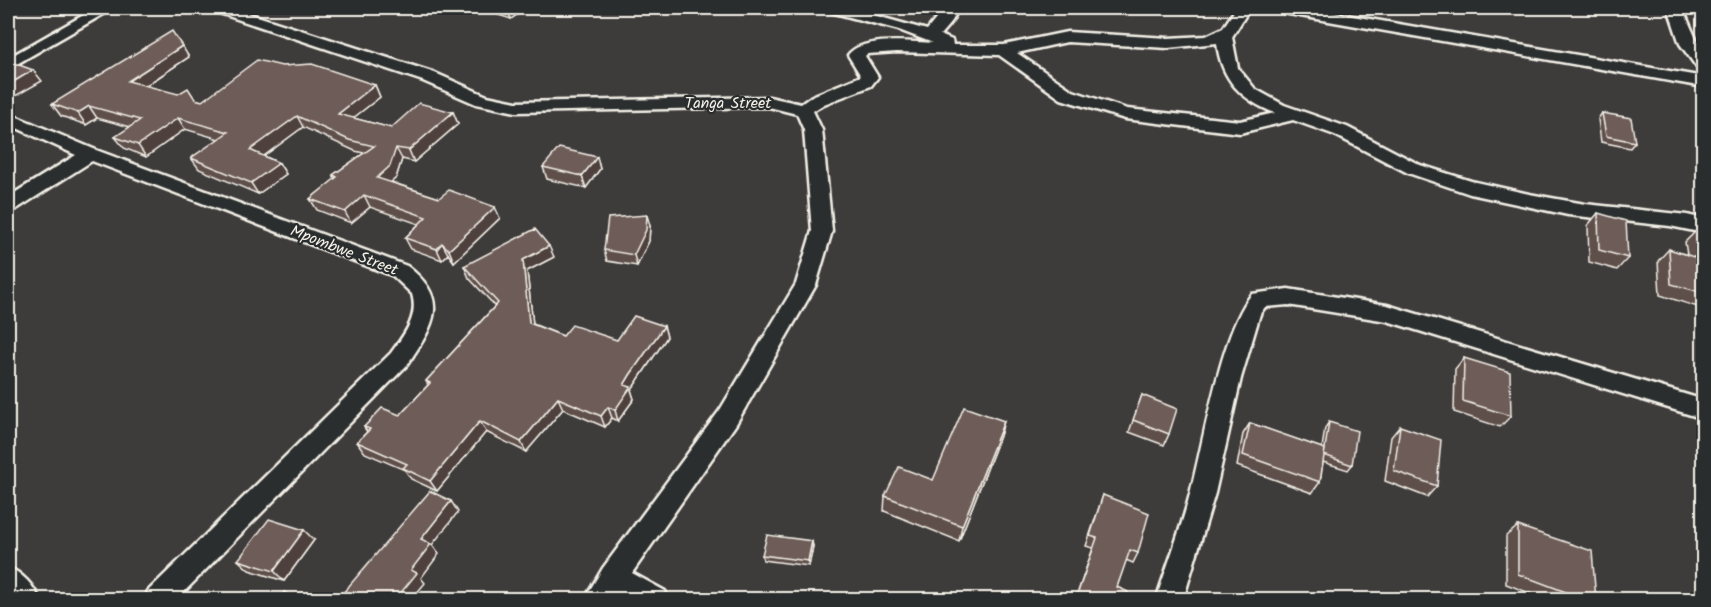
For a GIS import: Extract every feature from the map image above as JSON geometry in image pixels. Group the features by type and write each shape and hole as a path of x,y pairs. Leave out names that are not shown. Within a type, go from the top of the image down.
{"street":[{"path":"8,64 106,8"},
{"name":"Tanga Street","path":"218,8 429,77 482,100 516,106 769,102 804,110"},
{"path":"832,8 905,27 960,49"},
{"path":"930,37 947,18 952,8"},
{"path":"597,600 728,417 806,285 822,224 813,130 804,110 818,100 865,82 870,77 856,55 862,51 913,47 1002,50 1065,37 1175,42 1224,36 1230,31 1243,8"},
{"path":"1283,8 1704,82"},
{"path":"1675,8 1688,44 1704,66"},
{"path":"1224,36 1229,66 1241,85 1292,115 1340,130 1416,169 1470,186 1571,209 1664,217 1704,226"},
{"path":"1002,50 1067,94 1125,114 1240,127 1292,115"},
{"name":"Mpombwe Street","path":"8,118 90,154 400,272 418,283 425,300 422,325 399,359 157,600"},
{"path":"8,206 90,154"},
{"path":"1169,600 1203,493 1230,378 1250,311 1259,300 1288,297 1387,313 1704,410"},
{"path":"612,577 656,600"},
{"path":"8,580 27,600"}],"building":[{"path":"172,31 182,46 128,81 178,94 188,88 195,99 202,101 257,60 282,66 312,64 375,85 338,114 391,128 419,103 453,112 409,150 396,148 390,166 377,178 439,198 449,190 495,207 449,250 442,243 437,249 405,238 426,217 364,195 345,212 310,199 337,177 333,175 374,146 349,140 297,116 250,150 279,163 251,183 191,158 228,132 178,118 138,145 115,137 140,120 89,106 78,113 52,104"},
{"path":"8,61 33,70 8,85"},
{"path":"1602,113 1631,118 1635,142 1606,136"},
{"path":"559,148 597,157 582,176 543,167"},
{"path":"1598,213 1626,221 1628,258 1599,250"},
{"path":"647,215 646,230 634,255 604,250 608,218"},
{"path":"535,229 549,246 523,260 529,323 563,336 572,325 617,340 634,316 664,326 624,385 631,387 615,410 608,407 601,416 558,398 521,442 480,421 430,481 403,468 407,464 357,442 370,429 364,427 382,408 400,415 430,383 426,381 498,303 464,266"},
{"path":"1697,230 1704,232 1704,293 1671,284 1669,249 1700,259"},
{"path":"1464,358 1510,372 1511,416 1463,401"},
{"path":"1142,395 1177,409 1169,434 1133,420"},
{"path":"964,407 1004,421 962,526 885,496 899,467 933,480"},
{"path":"1329,422 1357,431 1352,465 1324,455"},
{"path":"1250,423 1325,449 1320,482 1243,455"},
{"path":"1400,426 1441,440 1437,486 1394,471"},
{"path":"430,491 451,501 421,539 431,544 411,570 417,573 395,600 337,600"},
{"path":"1103,495 1149,513 1138,553 1130,550 1117,587 1128,592 1125,600 1088,600 1077,595 1097,538 1090,536"},
{"path":"269,519 304,530 274,571 238,560"},
{"path":"1518,526 1592,551 1596,600 1587,600 1518,574"},
{"path":"767,535 812,541 808,561 762,555"},
{"path":"284,592 298,600 277,600"}]}
